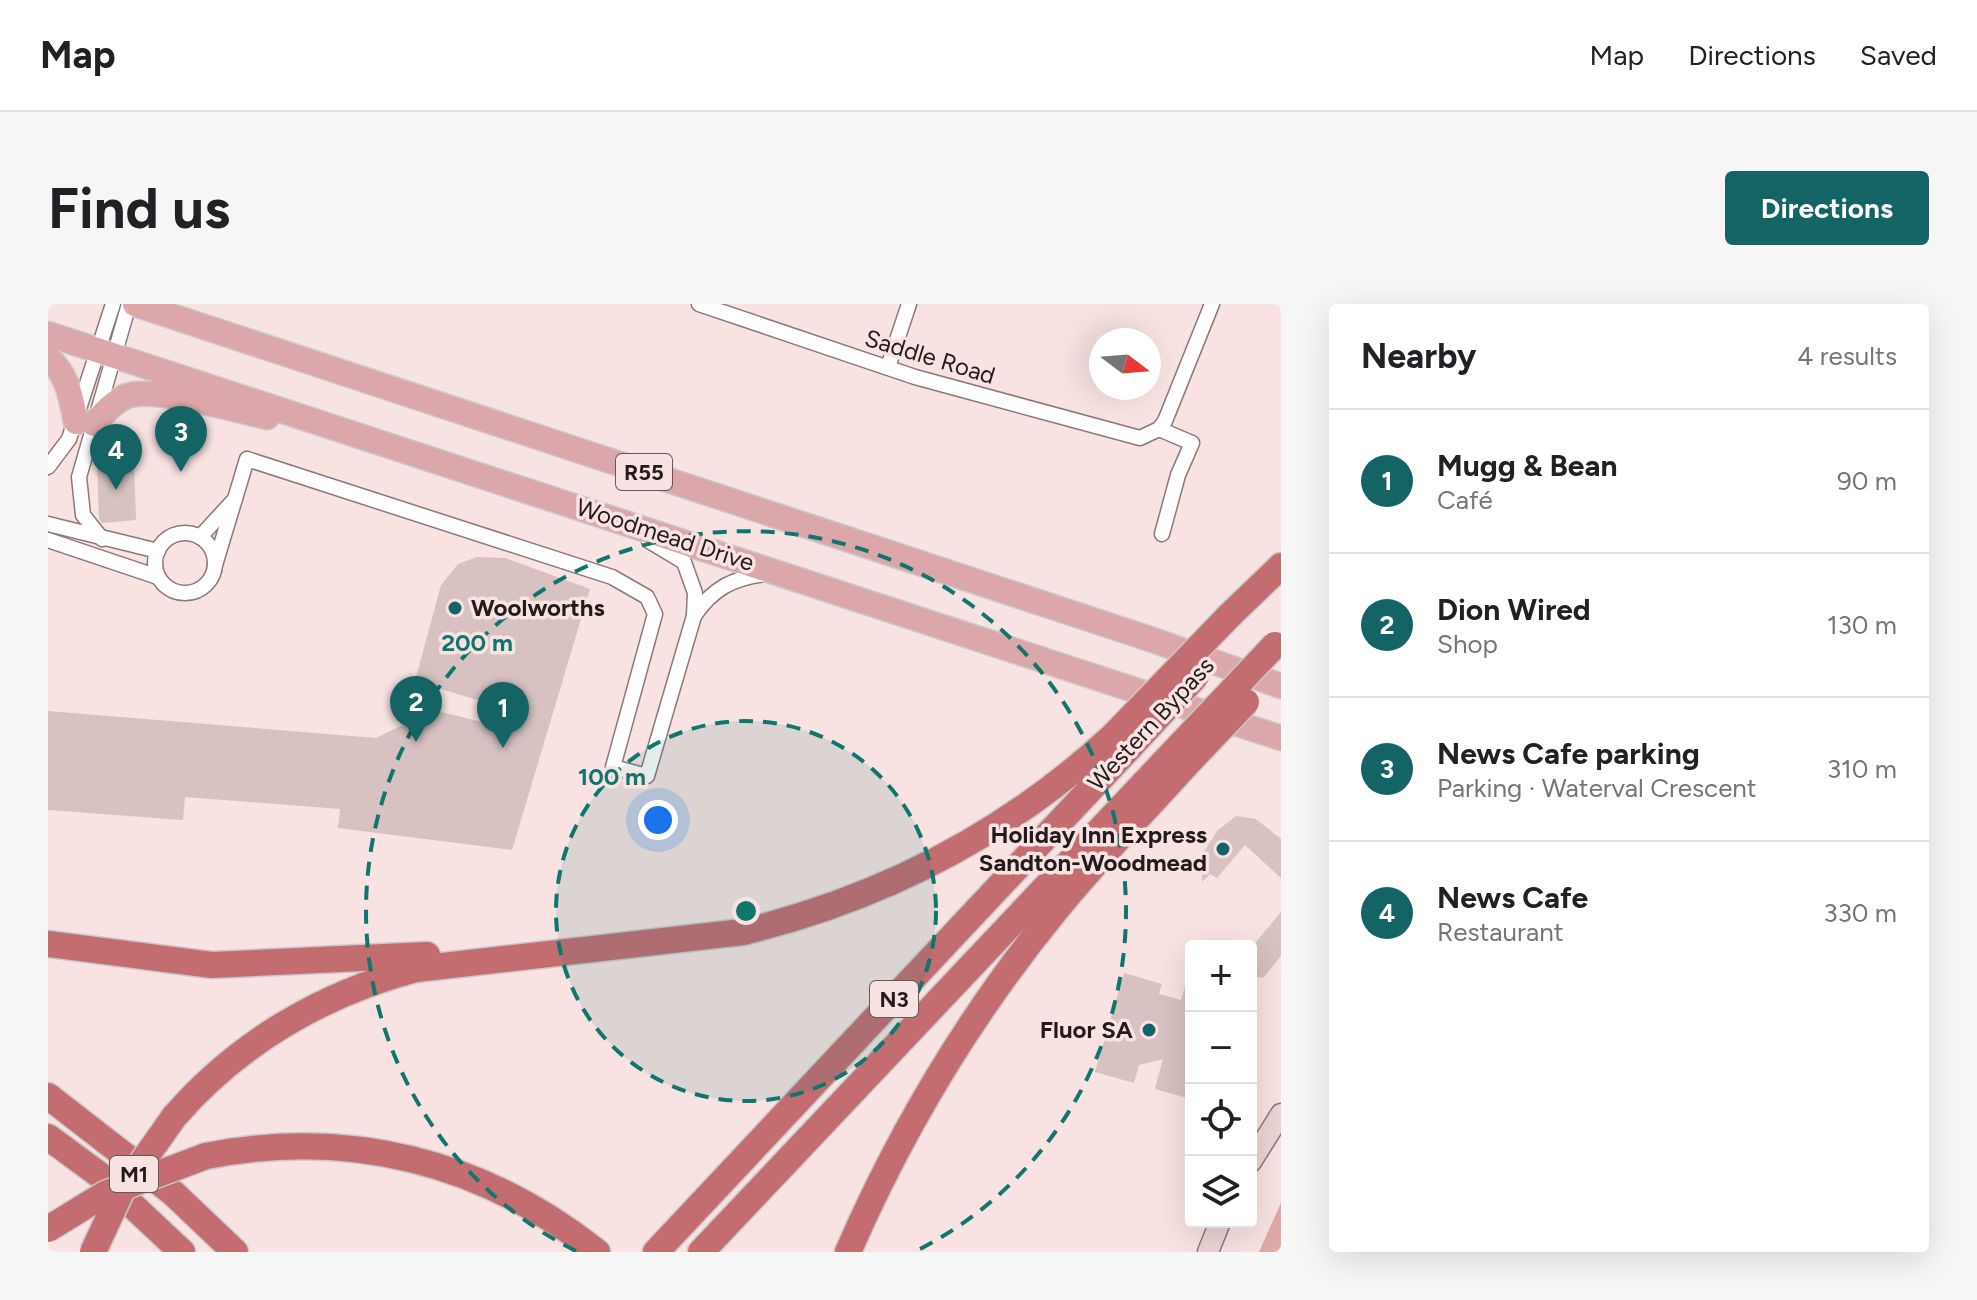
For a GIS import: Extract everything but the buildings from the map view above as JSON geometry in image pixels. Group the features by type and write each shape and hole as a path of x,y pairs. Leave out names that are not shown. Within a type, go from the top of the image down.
{"highway":[{"path":"1236,621 1281,566"},
{"name":"Western Bypass","path":"656,1251 1122,741 1236,621 1281,579"},
{"name":"Western Bypass","path":"701,1252 798,1148 1177,762 1279,649"},
{"path":"93,1252 121,1192 174,1117 217,1073 267,1034 329,1000 392,975 416,969 688,940 791,920 881,889 1002,824 1122,741"},
{"path":"848,1252 878,1185 928,1093 1017,962 1177,762"},
{"path":"48,944 212,965 688,940"},
{"path":"49,1097 173,1193 235,1252"},
{"name":"M1","path":"49,1097 218,1252"},
{"name":"M1","path":"48,1137 101,1176 182,1252"},
{"path":"48,1229 105,1194 206,1156 265,1145 320,1144 372,1149 429,1161 466,1174 528,1204 597,1252"},
{"path":"712,1252 798,1148"}],"main road":[{"name":"R55","path":"135,304 1153,640 1281,686"},
{"name":"Woodmead Drive","path":"48,334 1281,738"},
{"path":"48,358 60,368 85,423 115,401 130,395 151,394 379,441"},
{"path":"1255,1156 1281,1114"},
{"path":"1208,1252 1218,1228"}],"street":[{"path":"107,351 113,304"},
{"path":"102,539 83,515 78,491 85,423 107,351 129,304"},
{"path":"888,367 909,304"},
{"path":"1162,534 1178,475 1192,443 1155,432 1212,304"},
{"name":"Saddle Road","path":"706,305 888,367 1128,437 1155,432"},
{"path":"48,467 85,423"},
{"path":"48,540 158,577 178,593 195,592 209,581 247,459 591,569 637,590 650,601 655,623 613,767 647,776 694,616 695,593 684,562 585,509"},
{"path":"200,537 235,498"},
{"path":"48,524 158,551"},
{"path":"158,577 158,551 171,537 181,534 200,537 212,549 215,565"},
{"path":"694,616 716,589 740,578 764,574 790,575"}],"shaded area":[{"path":"1280,1205 1281,1252 1259,1252"}],"place":[{"name":"News Cafe parking","path":"181,472"},
{"name":"News Cafe","path":"116,490"},
{"name":"Woolworths","path":"455,608"},
{"name":"Dion Wired","path":"416,742"},
{"name":"Mugg & Bean","path":"503,748"},
{"name":"Holiday Inn Express Sandton-Woodmead","path":"1223,849"},
{"name":"Fluor SA","path":"1149,1030"}]}
